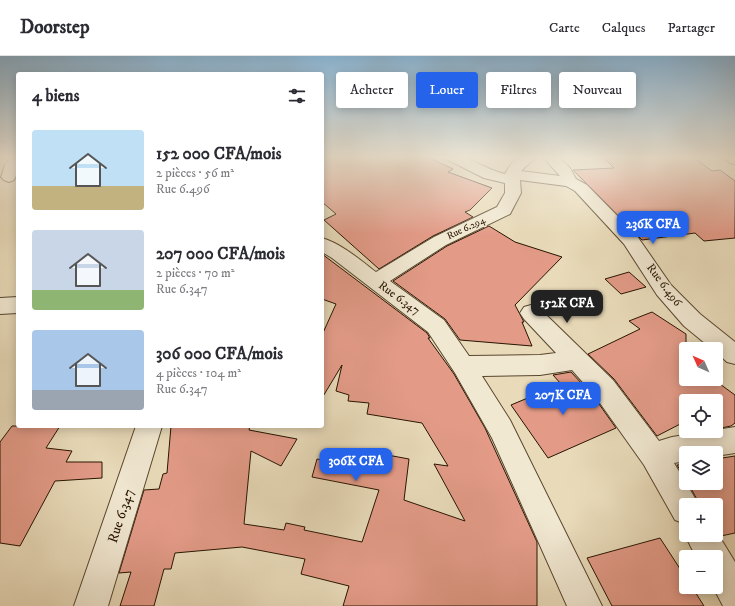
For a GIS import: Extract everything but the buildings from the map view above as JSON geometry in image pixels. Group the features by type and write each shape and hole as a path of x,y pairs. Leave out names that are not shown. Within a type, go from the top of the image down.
{"street":[{"name":"Rue 6.294","path":"376,281 440,241 504,210 513,193 512,183"},
{"name":"Rue 6.496","path":"571,183 580,188 631,240 664,290 692,320 711,338 735,355"},
{"name":"Rue 6.347","path":"324,245 339,254 436,326 463,366 501,430 585,606"},
{"path":"0,306 16,305"},
{"path":"531,313 604,388 654,456 679,498"},
{"path":"463,366 540,365 578,360"},
{"name":"Rue 6.347","path":"91,606 148,428"},
{"path":"654,456 672,450 735,440"},
{"path":"723,573 735,594"}]}
